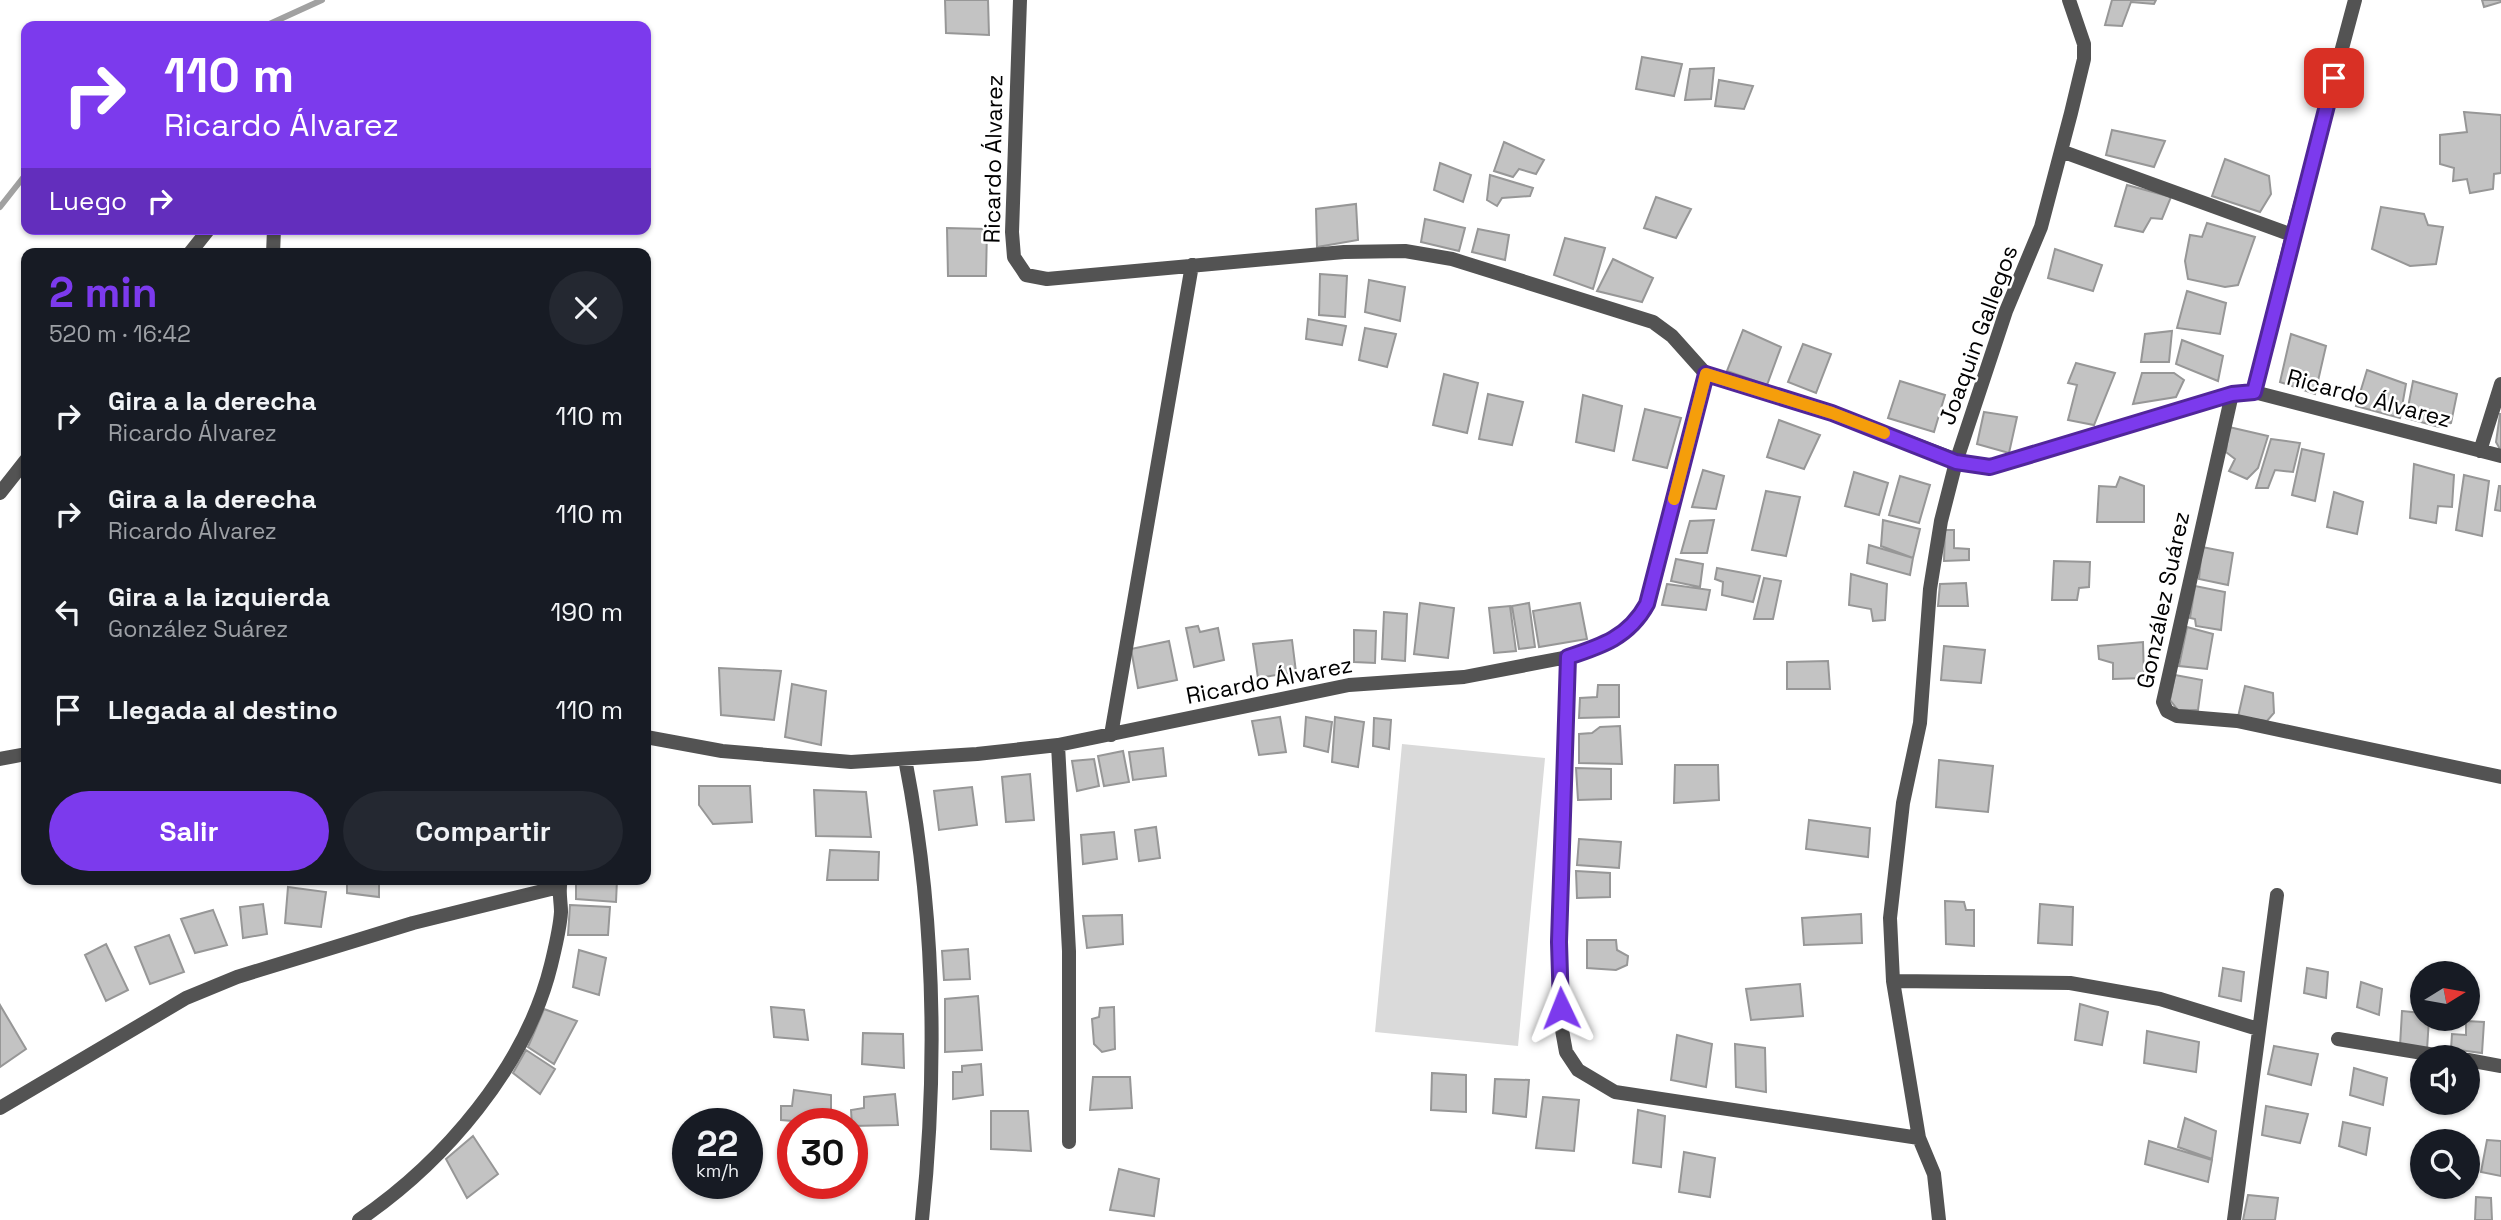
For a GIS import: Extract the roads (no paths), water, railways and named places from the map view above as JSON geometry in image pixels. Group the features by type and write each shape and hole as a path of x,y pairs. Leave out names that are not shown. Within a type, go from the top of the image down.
{"street":[{"name":"Ricardo Álvarez","path":"1020,0 1012,232 1014,257 1026,275 1048,279 1344,252 1405,251 1452,260 1653,322 1672,336 1706,374 1832,413 1956,462 1990,467 2232,394 2254,392 2501,456"},
{"name":"Joaquin Gallegos","path":"1939,1220 1934,1174 1919,1138 1893,981 1890,918 1903,803 1920,723 1930,589 1941,521 1956,462 2006,311 2041,227 2084,59 2084,44 2070,0"},
{"path":"2254,392 2292,235 2356,0"},
{"path":"2061,151 2292,235"},
{"path":"1111,735 1192,265"},
{"name":"Ricardo Álvarez","path":"651,738 722,751 851,762 905,759 1058,745 1349,685 1464,677 1568,657 1619,638 1639,618 1647,604 1706,374"},
{"path":"2480,451 2501,384"},
{"name":"González Suárez","path":"2232,394 2163,702 2167,711 2177,716 2237,721 2501,777"},
{"path":"0,493 21,466"},
{"path":"1568,657 1559,942 1562,1030 1566,1052 1578,1070 1615,1093 1919,1138"},
{"path":"1058,745 1069,951 1069,1142"},
{"path":"0,759 21,755"},
{"path":"905,759 929,914 932,984 926,1179 922,1220"},
{"path":"0,1108 186,998 237,977 412,923 553,885"},
{"path":"359,1220 437,1156 490,1094 525,1032 551,967 561,912 560,885"},
{"path":"2234,1220 2248,1136 2258,1029 2277,895"},
{"path":"1893,981 2070,983 2160,999 2258,1029"},
{"path":"2338,1039 2410,1051"},
{"path":"2480,1062 2501,1066"}],"waterway":[{"path":"276,21 322,0"},
{"path":"0,207 21,180"}]}
